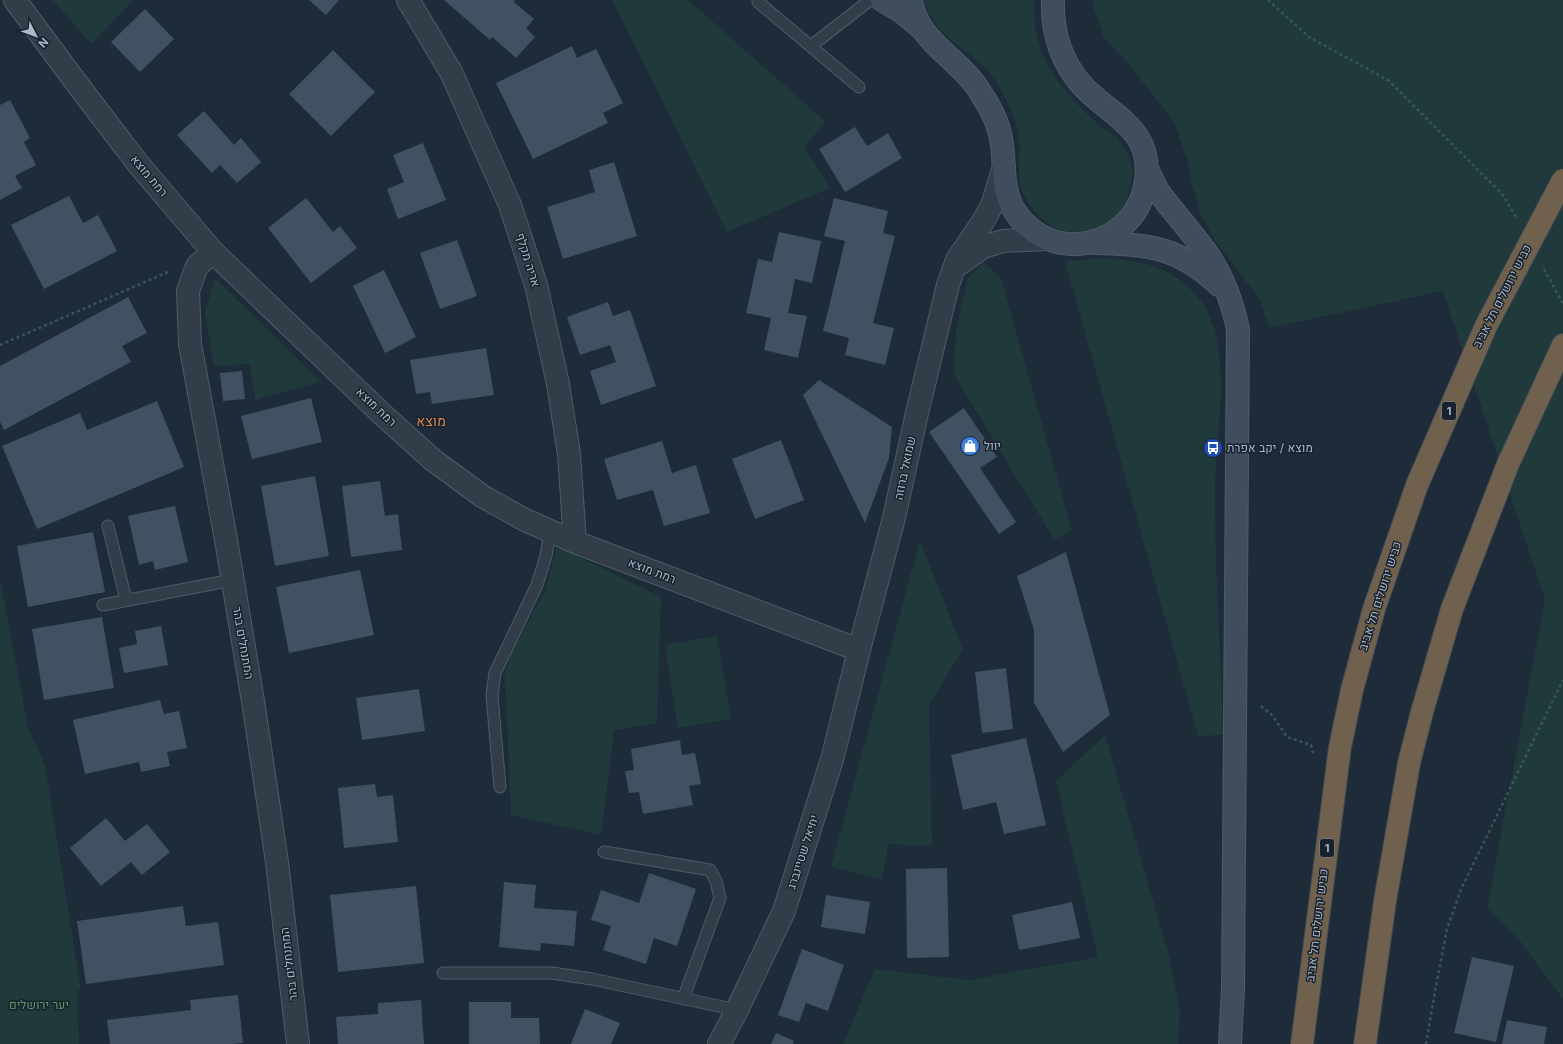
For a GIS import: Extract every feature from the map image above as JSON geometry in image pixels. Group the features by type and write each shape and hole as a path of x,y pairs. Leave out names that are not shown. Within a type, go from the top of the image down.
{"highway":[{"name":"כביש ירושלים תל אביב","path":"1302,1044 1340,747 1352,690 1374,609 1417,485 1486,326 1563,180"},
{"path":"1365,1044 1385,900 1410,763 1432,676 1452,609 1508,464 1563,345"}],"main road":[{"path":"882,0 902,12 920,26"},
{"path":"911,0 915,17 920,26 934,44 962,70 981,92 994,116 1002,143 1005,187 1013,208 1027,226 1047,238 1068,244 1090,243 1143,245 1176,254 1204,271 1228,294"},
{"path":"1053,0 1054,28 1066,63 1077,79 1090,93 1131,128 1142,147 1147,169 1158,190 1212,261 1222,279 1235,315 1238,329 1233,989 1230,1044"},
{"path":"1090,243 1120,229 1136,211 1144,191 1147,169"}],"street":[{"name":"רמת מוצא","path":"15,0 139,165 213,252 433,460 482,496 525,520 575,542 859,650"},
{"name":"אריה מקלף","path":"408,0 454,79 510,205 536,285 558,384 569,454 575,542"},
{"name":"שמואל ברוזה","path":"859,650 894,518 917,412 948,284 957,260 984,220 993,203 1004,166"},
{"name":"שמואל ברוזה","path":"948,284 960,264 983,247 1003,241 1047,238"},
{"name":"המתנחלים בהר","path":"213,252 197,266 188,291 190,344 253,701 277,862 298,1044"},
{"name":"יחיאל שטיינברג","path":"719,1044 738,1010 784,911 833,756 859,650"}],"lane":[{"path":"811,46 870,0"},
{"path":"758,2 859,87"},
{"path":"108,526 126,600"},
{"path":"500,787 492,696 495,673 538,585 546,556 550,531"},
{"path":"103,604 232,580"},
{"path":"604,852 710,870 716,881 720,898 683,998"},
{"path":"443,973 552,973 592,979 738,1010"}],"path":[{"path":"1268,0 1309,37 1388,80 1502,194 1518,220"},
{"path":"1544,268 1563,304"},
{"path":"0,345 171,271"},
{"path":"1426,1044 1447,929 1462,887 1563,680"},
{"path":"1235,683 1272,715 1287,737 1311,745 1314,757"}],"green space":[{"path":"53,0 134,0 91,44"},
{"path":"612,0 688,0 826,122 804,147 830,188 727,232"},
{"path":"925,0 1034,0 1036,33 1045,60 1052,72 1078,105 1100,126 1115,136 1124,148 1131,162 1133,169 1132,180 1125,205 1117,215 1101,226 1083,232 1064,231 1055,228 1042,219 1022,192 1019,175 1020,150 1018,134 1006,100 997,83 978,61 941,30 928,11"},
{"path":"1093,0 1563,0 1563,999 1520,941 1487,908 1545,600 1443,291 1269,328 1259,298 1215,241 1201,215 1192,184 1187,159 1174,122 1127,62 1104,38 1092,2"},
{"path":"1094,259 1128,260 1143,263 1171,274 1196,294 1207,309 1212,323 1217,343 1221,385 1215,494 1223,735 1198,736 1065,261"},
{"path":"983,262 1001,278 1072,531 1054,539 954,375 956,331 968,278"},
{"path":"215,278 321,382 255,400 250,364 214,366 205,313"},
{"path":"920,540 963,650 929,704 932,846 888,844 882,880 831,867"},
{"path":"557,546 661,597 657,723 614,730 601,835 511,815 504,676 512,651 545,591"},
{"name":"יער ירושלים","path":"0,579 28,728 45,765 81,990 77,991 79,1044 0,1044"},
{"path":"717,636 731,719 678,728 665,645"},
{"path":"1105,735 1169,956 1180,1012 1178,1044 843,1044 875,969 969,980 1098,957 1056,781"}],"building":[{"path":"309,0 339,0 326,15"},
{"path":"444,0 515,0 514,2 534,19 526,28 535,37 516,58 492,37 490,40"},
{"path":"145,9 174,39 140,72 111,42"},
{"path":"572,46 577,58 596,49 623,103 603,113 608,123 533,159 496,83"},
{"path":"333,50 375,92 331,136 289,94"},
{"path":"10,100 30,138 24,142 36,165 15,176 22,188 0,200 0,105"},
{"path":"204,111 234,145 241,138 261,162 237,183 220,165 212,173 177,135"},
{"path":"855,127 867,146 888,133 902,158 845,192 819,149"},
{"path":"423,143 446,200 398,219 387,189 404,182 393,155"},
{"path":"614,162 637,236 563,259 547,207 595,192 589,170"},
{"path":"69,196 83,223 98,215 117,251 44,289 11,225"},
{"path":"306,198 333,232 340,226 357,248 311,283 268,228"},
{"path":"834,198 888,211 883,233 895,236 873,323 894,328 885,365 845,355 849,338 823,331 845,241 824,236"},
{"path":"779,232 821,241 812,283 795,279 788,313 807,316 798,358 764,350 771,318 746,313 758,259 772,262"},
{"path":"457,240 477,296 440,309 420,253"},
{"path":"384,270 416,337 385,353 353,286"},
{"path":"128,297 147,333 122,346 131,362 4,430 0,422 0,366"},
{"path":"608,302 613,316 630,310 656,386 601,405 590,371 616,362 610,345 580,355 567,317"},
{"path":"486,348 494,395 432,404 430,392 416,394 410,360"},
{"path":"242,371 245,399 223,401 220,373"},
{"path":"819,380 892,427 889,458 865,523 803,395"},
{"path":"311,398 322,442 252,459 241,416"},
{"path":"157,401 184,467 37,529 2,446 80,413 87,430"},
{"path":"964,408 997,457 980,468 1016,522 999,534 929,432"},
{"path":"781,440 804,500 755,519 732,459"},
{"path":"662,441 672,473 696,465 710,513 664,526 653,490 617,500 604,459"},
{"path":"315,476 329,556 275,566 261,486"},
{"path":"380,481 385,516 398,514 402,550 351,557 342,486"},
{"path":"175,506 188,562 155,570 153,561 139,565 128,516"},
{"path":"93,532 105,592 28,607 17,546"},
{"path":"1066,552 1110,715 1063,752 1034,703 1034,630 1017,576"},
{"path":"360,570 374,635 289,653 276,587"},
{"path":"102,617 114,688 44,700 32,629"},
{"path":"161,626 168,665 124,673 119,648 137,644 135,631"},
{"path":"1006,668 1013,729 982,733 975,672"},
{"path":"419,689 425,731 362,740 356,698"},
{"path":"160,700 164,714 179,711 187,748 167,752 170,766 141,772 139,762 85,774 73,720"},
{"path":"1026,738 1046,825 1004,834 996,802 963,810 951,755"},
{"path":"680,740 682,755 695,753 701,784 689,786 693,805 643,814 639,792 629,793 625,771 634,770 631,749"},
{"path":"375,784 377,797 393,795 398,842 344,848 338,788"},
{"path":"106,818 125,841 147,824 170,852 142,875 131,862 101,886 70,848"},
{"path":"947,868 949,957 907,958 906,869"},
{"path":"649,873 696,889 677,946 654,938 646,964 603,950 611,926 591,920 601,890 639,903"},
{"path":"504,882 536,885 534,908 577,911 574,946 541,943 540,951 499,947"},
{"path":"416,886 424,963 338,972 330,895"},
{"path":"826,895 870,902 865,934 821,927"},
{"path":"1072,902 1080,938 1019,950 1012,915"},
{"path":"183,906 186,926 218,922 224,965 86,984 77,921"},
{"path":"802,949 844,965 828,1011 806,1003 799,1022 778,1015"},
{"path":"1472,957 1514,966 1496,1042 1454,1033"},
{"path":"238,995 243,1043 110,1044 107,1020 191,1010 190,1000"},
{"path":"421,1000 424,1044 338,1044 336,1017 378,1014 378,1003"},
{"path":"469,1002 511,1002 511,1018 539,1018 540,1044 469,1044"},
{"path":"585,1009 620,1023 611,1044 571,1044"},
{"path":"1507,1020 1547,1027 1544,1044 1502,1044"},
{"path":"776,1033 794,1041 793,1044 771,1044"}],"place":[{"name":"יוול","path":"970,446"},
{"name":"מוצא / יקב אפרת","path":"1213,448"}],"district":[{"name":"מוצא","path":"431,421"}]}
